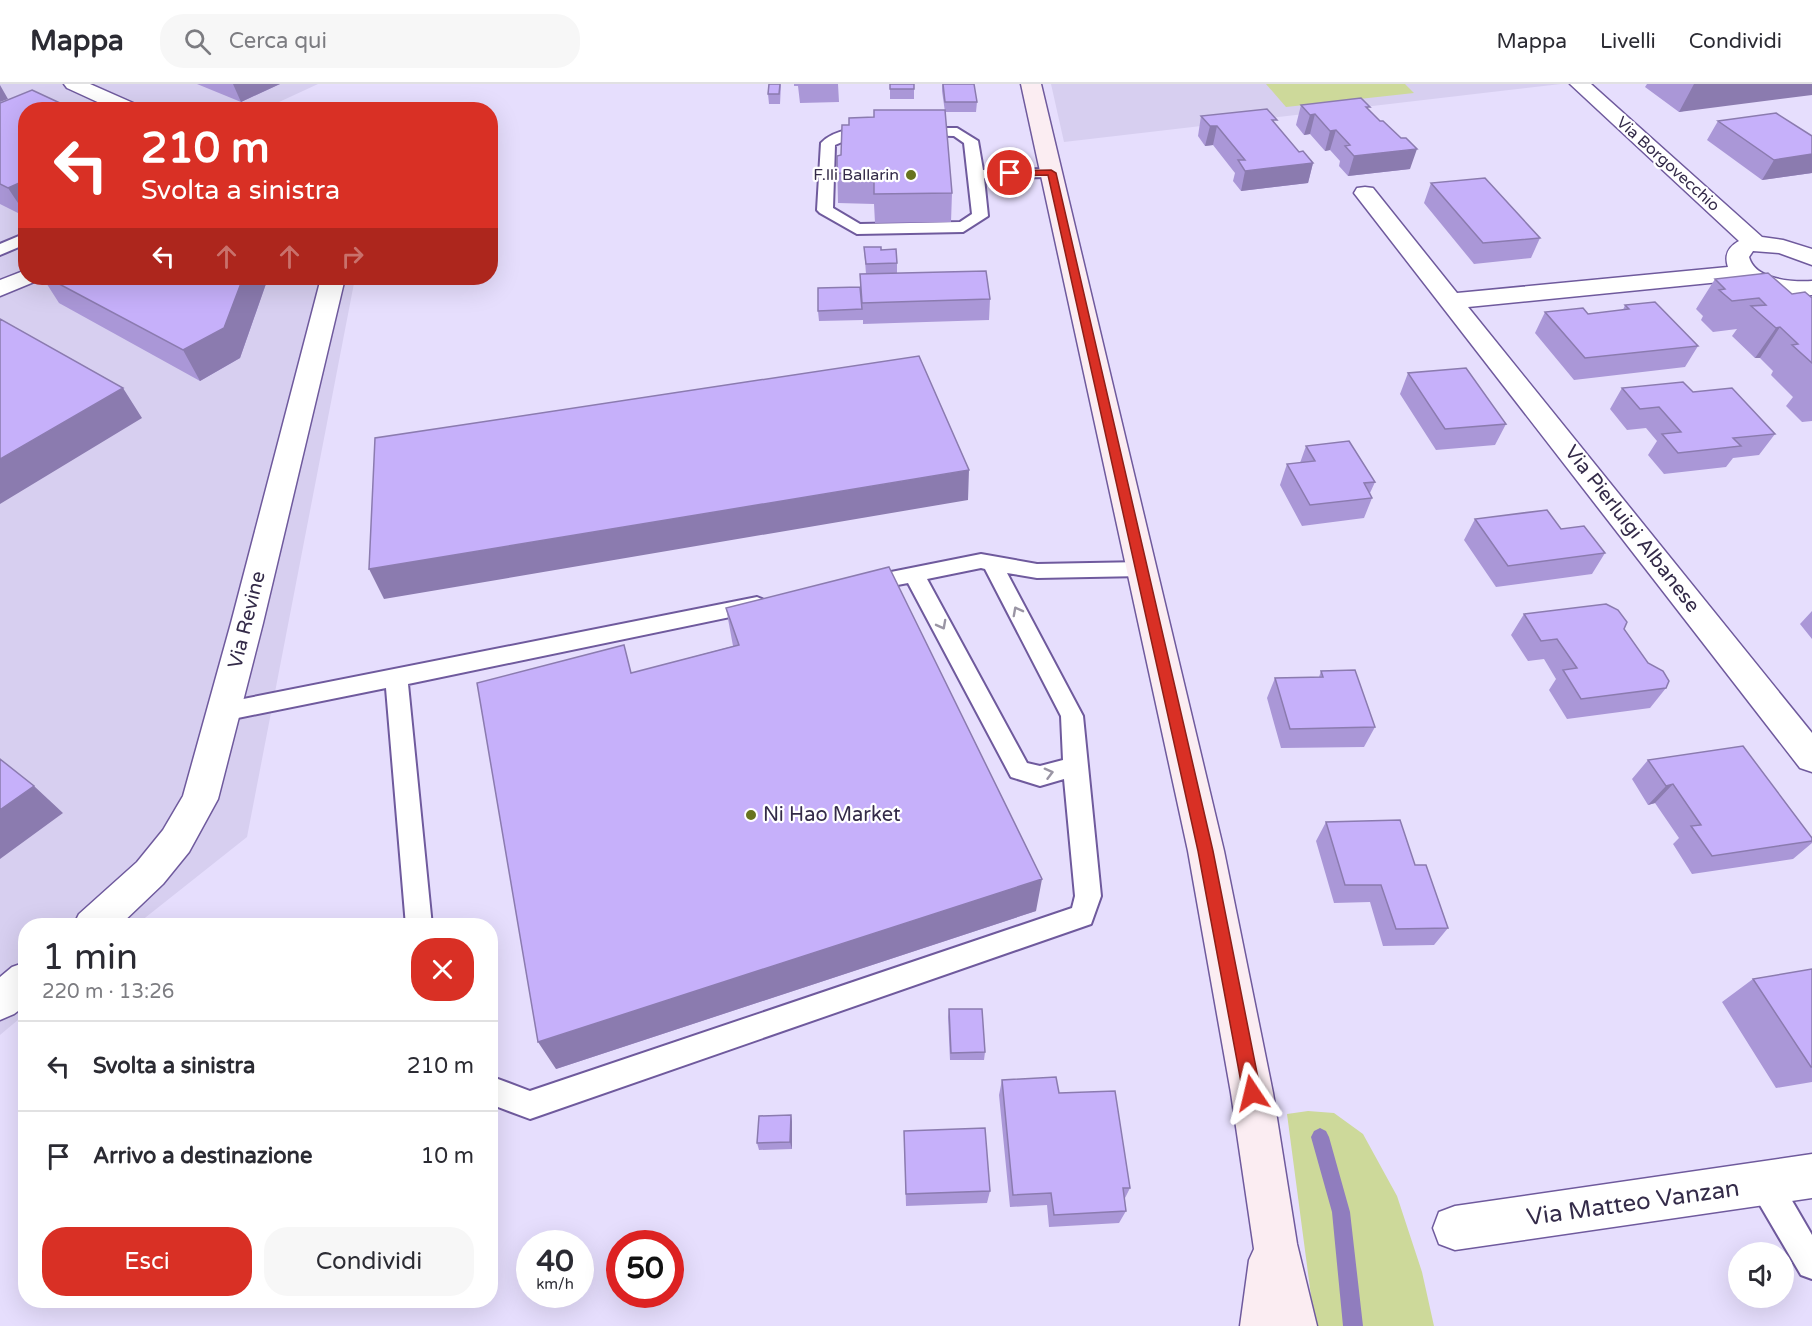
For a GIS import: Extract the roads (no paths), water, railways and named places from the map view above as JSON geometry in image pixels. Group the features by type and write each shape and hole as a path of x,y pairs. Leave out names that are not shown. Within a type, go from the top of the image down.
{"main road":[{"path":"1031,84 1143,569 1233,986 1265,1165 1275,1244 1294,1326"},
{"path":"1263,1326 1275,1244"}],"street":[{"path":"74,84 115,102"},
{"name":"Via Borgovecchio","path":"1580,84 1756,244"},
{"name":"Via Pierluigi Albanese","path":"1365,193 1812,758"},
{"path":"1811,289 1798,290 1769,284 1746,272 1739,265 1737,257 1739,251 1746,246 1756,244 1782,246 1812,258"},
{"path":"1451,301 1746,272"},
{"path":"0,290 18,281"},
{"name":"Via Revine","path":"101,918 150,873 176,841 200,799 331,285"},
{"path":"0,1001 18,986"},
{"name":"Via Matteo Vanzan","path":"1455,1228 1812,1176"}],"lane":[{"path":"957,132 971,141 976,174 981,216 963,226 857,229 825,210 828,143 852,133 957,132"},
{"path":"976,174 1051,173"},
{"path":"0,250 18,243"},
{"path":"845,588 981,561 1037,571 1143,569"},
{"path":"498,1093 530,1105 1082,916 1088,896 1072,716 992,562"},
{"path":"914,574 1019,770 1040,776 1075,766"},
{"path":"223,712 776,602"},
{"path":"396,678 418,918"},
{"path":"1765,1184 1812,1264"}],"waterway":[{"path":"1320,1137 1341,1212 1353,1326"}],"place":[{"name":"F.lli Ballarin","path":"911,175"},
{"name":"Ni Hao Market","path":"751,815"}]}
